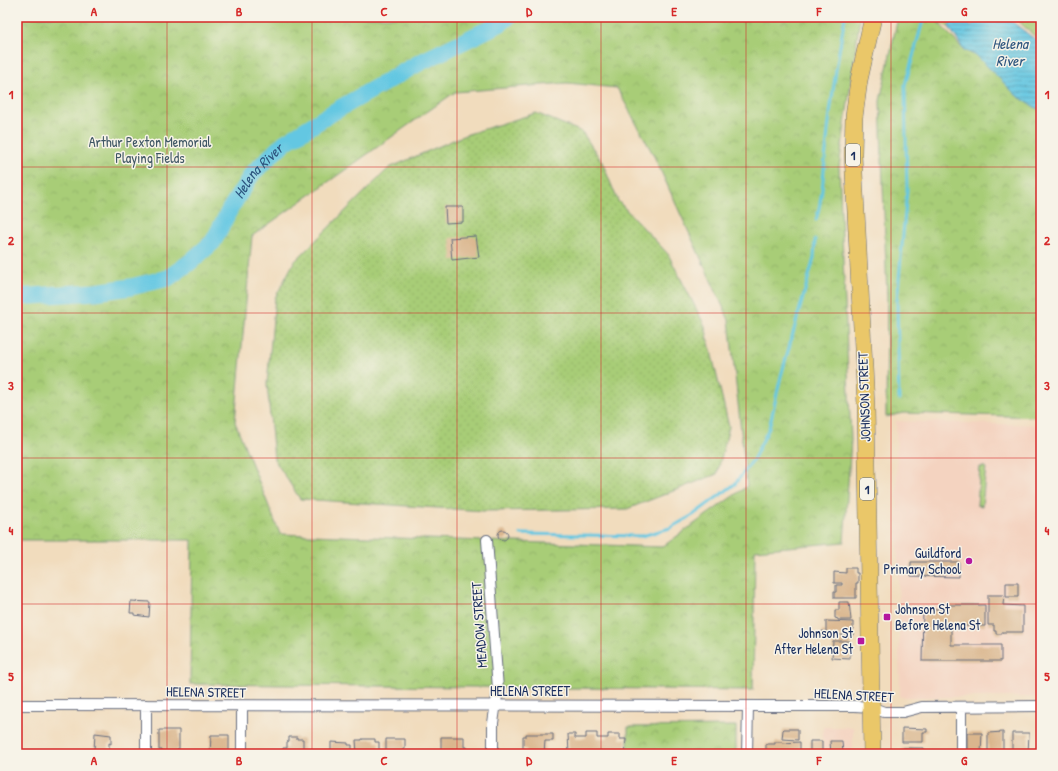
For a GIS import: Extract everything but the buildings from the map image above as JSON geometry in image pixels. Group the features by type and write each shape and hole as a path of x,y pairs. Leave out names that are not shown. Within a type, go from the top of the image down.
{"highway":[{"name":"JOHNSON STREET","path":"872,754 866,406 853,154 854,117 859,80 873,17"}],"street":[{"name":"MEADOW STREET","path":"487,540 498,690 493,723 493,754"},
{"path":"146,705 146,754"},
{"name":"HELENA STREET","path":"17,706 748,706 871,707 884,712 903,712 922,707 1041,706"},
{"path":"242,706 242,754"},
{"path":"747,754 748,706"},
{"path":"961,707 961,754"}],"shaded area":[{"name":"Guildford Primary School","path":"896,421 1041,425 1041,697 900,697"},
{"path":"823,727 853,727 853,754 822,754"}],"green space":[{"name":"Arthur Pexton Memorial Playing Fields","path":"17,17 860,17 839,167 851,440 844,542 755,550 753,690 190,684 192,540 17,540","holes":["567,83 617,88 654,156 729,320 747,486 662,547 280,534 235,422 252,236 455,92"]},
{"path":"898,17 933,17 964,50 977,56 1016,95 1041,111 1041,417 903,413 886,417 887,297 880,101"},
{"path":"928,17 953,17 949,27"},
{"path":"1014,17 1041,17 1041,42"},
{"path":"536,113 582,132 602,162 618,201 668,254 705,326 729,427 717,474 627,509 484,511 300,499 274,459 267,384 275,298 294,262 389,168 465,135"},
{"path":"980,467 986,467 982,506 977,505"},
{"path":"736,726 736,754 628,754 628,727"}],"water":[{"name":"Helena River","path":"953,17 964,17 971,26 976,21 975,17 1006,17 1041,44 1041,111 1016,95 977,56 964,50 949,27"}],"waterway":[{"name":"Helena River","path":"17,297 95,292 131,287 168,278 189,263 213,242 230,209 252,174 284,143 335,111 419,63 501,23 508,17"},
{"path":"816,220 821,195 832,100 845,17"},
{"path":"899,400 897,301 907,190 905,85 922,24 927,17"},
{"path":"521,534 642,536 670,528 693,515 735,484 753,460 769,428 781,376 814,258 815,240"}],"place":[{"name":"Guildford Primary School","path":"969,561"},
{"name":"Johnson St Before Helena St","path":"887,617"},
{"name":"Johnson St After Helena St","path":"861,641"}]}
